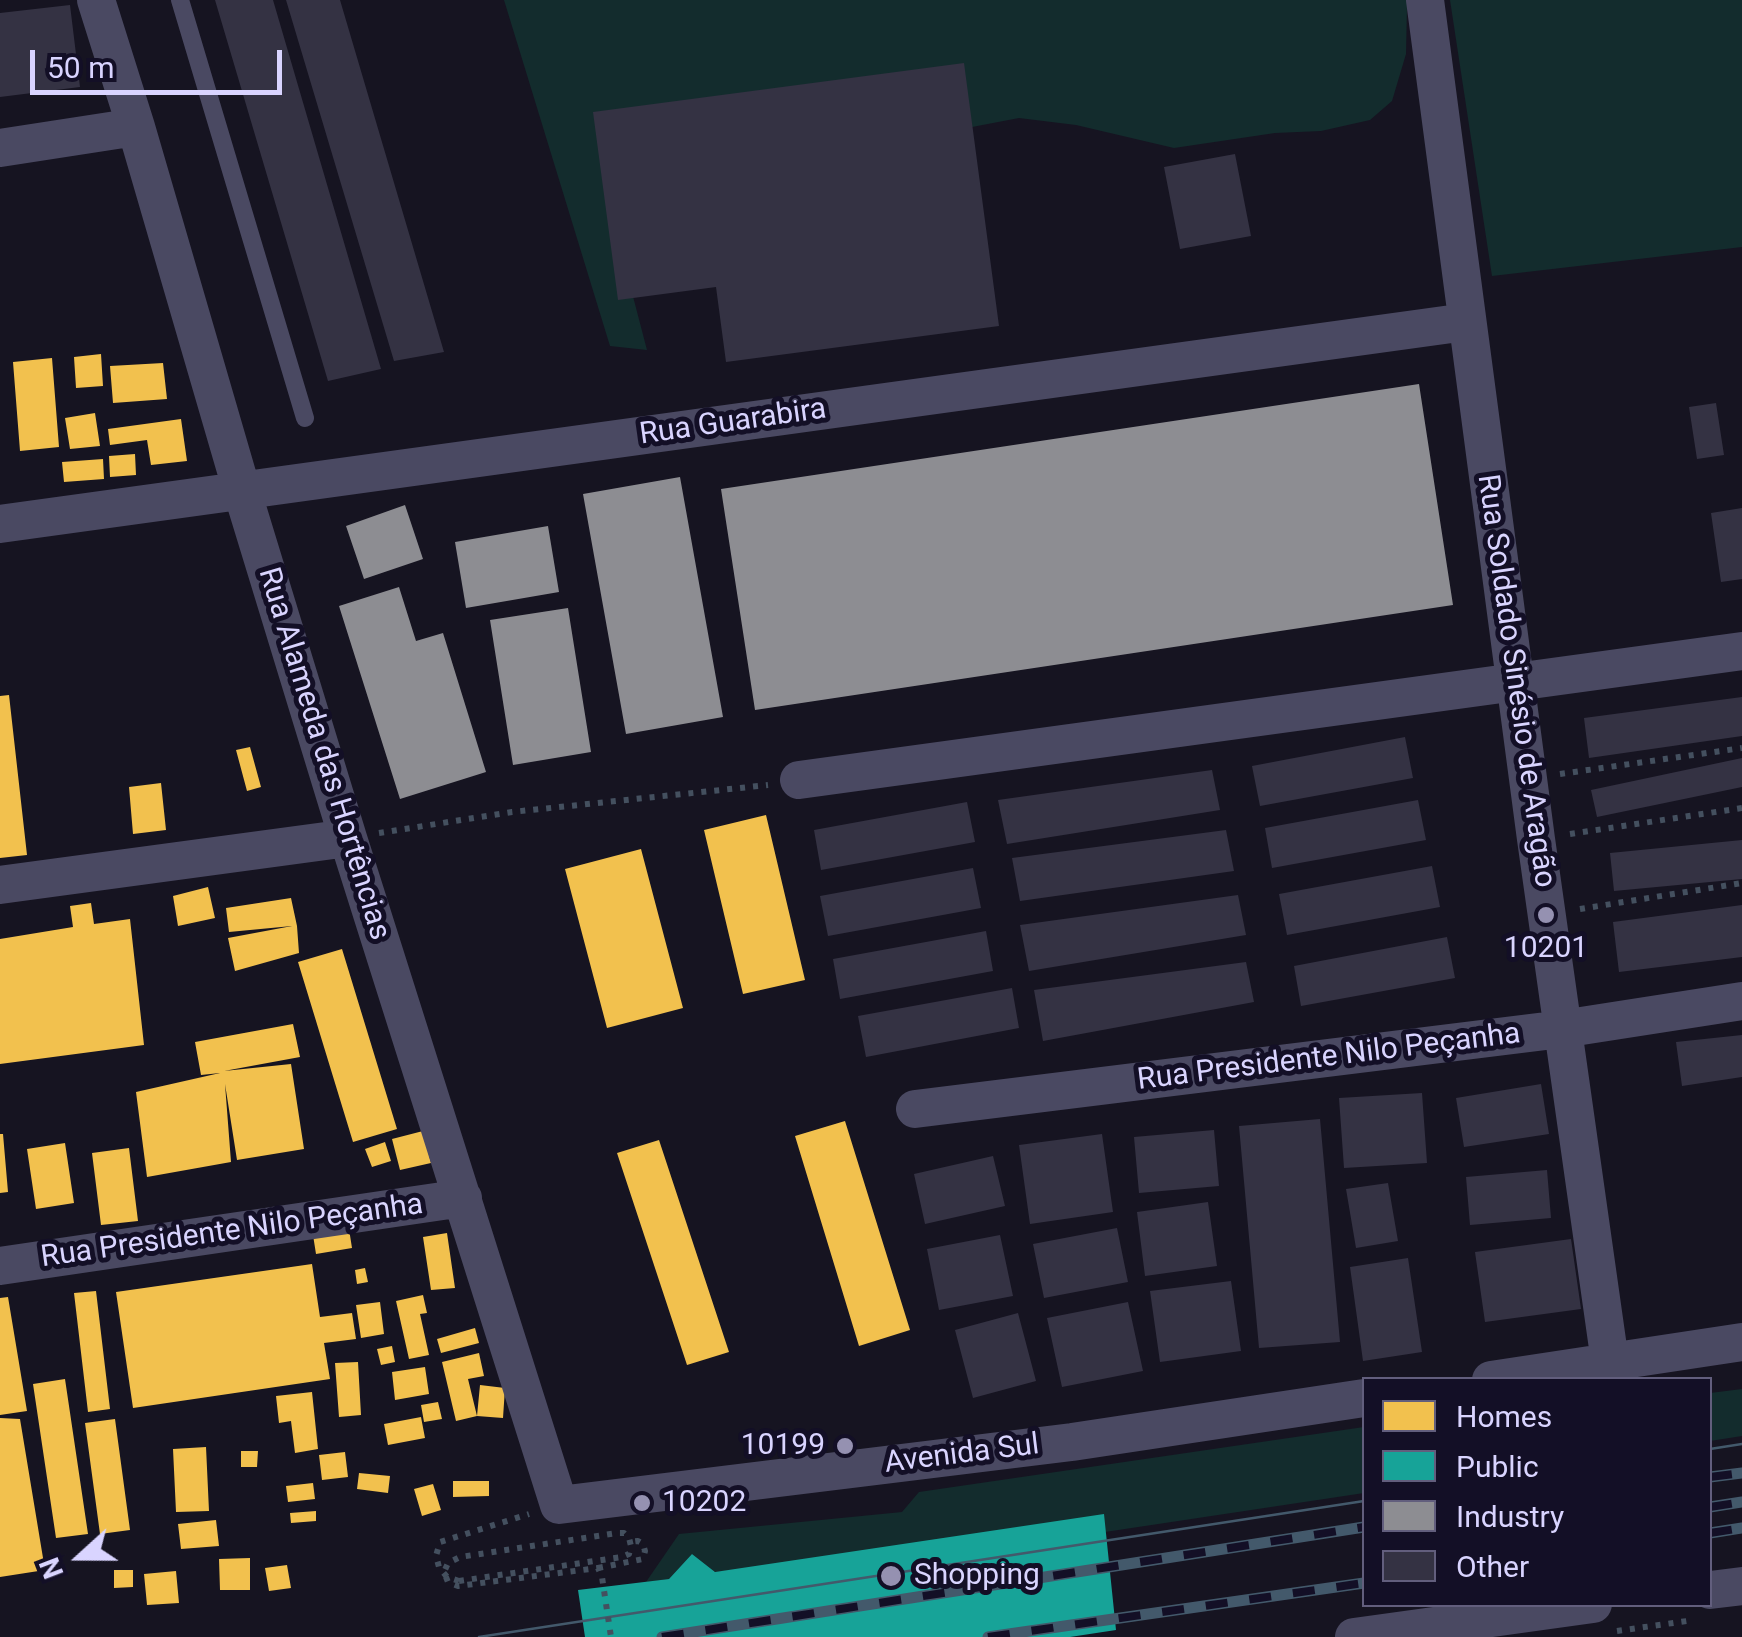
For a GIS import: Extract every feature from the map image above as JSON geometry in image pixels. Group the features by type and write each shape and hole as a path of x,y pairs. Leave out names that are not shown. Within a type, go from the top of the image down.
{"street":[{"name":"Rua Alameda das Hortências","path":"96,0 348,838 559,1505"},
{"name":"Rua Soldado Sinésio de Aragão","path":"1424,0 1610,1362"},
{"path":"0,148 136,126"},
{"name":"Rua Guarabira","path":"0,524 1466,322"},
{"path":"799,780 1742,651"},
{"path":"0,886 348,838"},
{"name":"Rua Presidente Nilo Peçanha","path":"915,1109 1562,1029 1742,1001"},
{"name":"Rua Presidente Nilo Peçanha","path":"0,1266 463,1198"},
{"path":"1512,1377 1742,1342"},
{"name":"Avenida Sul","path":"559,1505 1072,1442 1362,1398"},
{"path":"1712,1601 1742,1586"},
{"path":"1356,1637 1601,1618"}],"lane":[{"path":"180,0 304,418"}],"path":[{"path":"1528,778 1742,748"},
{"path":"348,838 512,812 799,780"},
{"path":"1536,839 1742,808"},
{"path":"1546,915 1742,883"},
{"path":"559,1505 449,1537 440,1542 436,1556 439,1566 447,1577 459,1580 628,1554 632,1546 624,1533 617,1532 460,1557 448,1564 444,1572 448,1582 458,1586 643,1559 643,1544 630,1542"},
{"path":"598,1568 611,1637"},
{"path":"1601,1618 1684,1607"}],"green space":[{"path":"504,0 1407,0 1406,54 1392,101 1370,120 1321,131 1275,133 1174,148 1076,125 1019,118 607,197 647,350 610,346"},
{"path":"1450,0 1742,0 1742,247 1492,276"},
{"path":"1742,1389 1742,1436 1712,1441 1712,1393"},
{"path":"1362,1427 1362,1493 1105,1532 715,1572 692,1554 669,1579 646,1582 679,1534 902,1512 919,1492"}],"building: Homes":[{"path":"101,354 103,386 76,388 74,357"},
{"path":"52,358 59,447 20,451 13,362"},
{"path":"163,363 167,399 113,403 110,366"},
{"path":"95,413 100,446 70,449 65,418"},
{"path":"181,419 187,461 151,465 147,440 110,445 108,429"},
{"path":"135,454 136,475 110,477 109,456"},
{"path":"103,459 104,479 64,482 62,462"},
{"path":"9,695 27,855 0,858 0,696"},
{"path":"250,747 261,787 247,791 236,750"},
{"path":"161,783 166,830 133,834 129,787"},
{"path":"766,815 805,980 743,994 704,830"},
{"path":"641,849 683,1008 607,1028 565,869"},
{"path":"208,887 215,918 178,926 173,896"},
{"path":"291,898 299,953 235,971 228,938 292,926 229,932 226,908"},
{"path":"91,903 94,924 130,919 144,1045 0,1064 0,939 73,927 70,906"},
{"path":"342,949 397,1129 353,1142 298,962"},
{"path":"293,1024 300,1057 224,1071 291,1064 304,1149 237,1160 225,1084 231,1162 147,1177 136,1092 220,1073 201,1075 195,1042"},
{"path":"845,1121 910,1330 859,1346 795,1136"},
{"path":"423,1131 431,1163 400,1170 392,1139"},
{"path":"0,1134 8,1192 0,1193"},
{"path":"659,1140 729,1352 687,1365 617,1153"},
{"path":"385,1142 391,1161 372,1167 365,1149"},
{"path":"65,1143 74,1203 36,1209 27,1149"},
{"path":"129,1148 138,1221 101,1225 92,1153"},
{"path":"349,1229 352,1248 316,1254 313,1235"},
{"path":"447,1233 455,1288 431,1290 423,1237"},
{"path":"312,1264 320,1317 352,1313 356,1339 324,1343 330,1379 133,1408 116,1292"},
{"path":"365,1268 368,1282 357,1284 355,1270"},
{"path":"96,1291 110,1409 88,1412 74,1293"},
{"path":"423,1295 427,1313 420,1314 429,1355 409,1359 396,1301"},
{"path":"8,1297 27,1411 0,1415 0,1298"},
{"path":"380,1302 384,1334 361,1338 356,1305"},
{"path":"475,1328 479,1343 441,1353 437,1339"},
{"path":"392,1346 395,1362 381,1365 377,1349"},
{"path":"479,1353 484,1376 468,1379 477,1416 456,1421 442,1362"},
{"path":"358,1362 361,1415 339,1417 335,1363"},
{"path":"425,1367 429,1394 395,1400 392,1372"},
{"path":"65,1379 88,1534 56,1538 33,1384"},
{"path":"480,1385 505,1388 503,1418 477,1416"},
{"path":"312,1392 318,1449 295,1453 291,1421 279,1423 276,1396"},
{"path":"438,1402 442,1419 424,1422 421,1405"},
{"path":"421,1417 425,1438 388,1445 384,1424"},
{"path":"0,1418 20,1419 45,1570 0,1577"},
{"path":"115,1419 130,1530 100,1534 85,1423"},
{"path":"206,1447 209,1511 176,1512 173,1449"},
{"path":"241,1451 258,1451 257,1467 241,1467"},
{"path":"345,1452 348,1477 322,1480 319,1455"},
{"path":"359,1473 390,1476 388,1493 357,1489"},
{"path":"453,1481 489,1481 489,1496 453,1497"},
{"path":"313,1483 315,1499 288,1502 286,1486"},
{"path":"433,1484 441,1510 422,1516 414,1489"},
{"path":"316,1511 316,1521 291,1523 290,1513"},
{"path":"216,1520 219,1546 181,1549 178,1524"},
{"path":"250,1558 250,1590 220,1590 219,1559"},
{"path":"287,1565 291,1588 269,1591 265,1568"},
{"path":"114,1570 133,1570 133,1587 114,1588"},
{"path":"176,1571 179,1603 147,1605 144,1574"}],"building: Public":[{"name":"Shopping","path":"1104,1514 1116,1630 1070,1637 585,1637 578,1590 669,1579 692,1554 715,1572"}],"building: Industry":[{"path":"1419,384 1453,605 755,710 721,489"},
{"path":"680,477 723,717 626,734 583,494"},
{"path":"405,505 423,559 364,579 346,526"},
{"path":"548,526 559,592 466,608 455,542"},
{"path":"399,587 416,641 443,633 486,772 400,799 339,606"},
{"path":"568,608 591,752 513,765 490,620"}],"building: Other":[{"path":"215,0 273,0 381,369 328,381"},
{"path":"286,0 340,0 444,352 394,361"},
{"path":"70,5 80,87 0,97 0,13"},
{"path":"964,63 999,326 726,362 716,287 618,300 593,112"},
{"path":"1235,154 1251,236 1180,249 1164,167"},
{"path":"1716,403 1724,455 1697,459 1689,407"},
{"path":"1742,508 1742,579 1721,582 1711,513"},
{"path":"1742,697 1742,736 1589,758 1584,718"},
{"path":"1405,737 1413,778 1260,806 1252,766"},
{"path":"1742,758 1742,787 1597,817 1591,790"},
{"path":"1212,770 1220,810 1007,844 998,800"},
{"path":"1418,800 1426,840 1272,868 1265,828"},
{"path":"967,802 975,842 821,870 814,830"},
{"path":"1226,830 1234,871 1020,901 1012,858"},
{"path":"1742,840 1742,879 1614,891 1610,853"},
{"path":"1432,866 1440,907 1287,935 1279,894"},
{"path":"973,868 981,908 828,936 820,896"},
{"path":"1238,895 1246,935 1029,971 1020,925"},
{"path":"1742,905 1742,957 1619,972 1613,922"},
{"path":"986,931 993,971 840,999 833,959"},
{"path":"1447,937 1455,978 1301,1006 1294,966"},
{"path":"1246,962 1254,1002 1043,1041 1034,990"},
{"path":"1012,988 1019,1028 866,1057 858,1016"},
{"path":"1742,1035 1742,1077 1682,1086 1676,1042"},
{"path":"1541,1084 1549,1134 1464,1147 1456,1098"},
{"path":"1422,1093 1427,1163 1344,1168 1339,1098"},
{"path":"1320,1119 1340,1342 1259,1348 1239,1126"},
{"path":"1214,1130 1219,1186 1139,1193 1134,1137"},
{"path":"1102,1134 1113,1212 1030,1224 1019,1145"},
{"path":"993,1156 1005,1206 925,1224 914,1174"},
{"path":"1547,1170 1551,1218 1470,1225 1466,1177"},
{"path":"1388,1183 1398,1241 1356,1248 1346,1189"},
{"path":"1208,1202 1217,1266 1145,1276 1137,1212"},
{"path":"1117,1228 1128,1282 1044,1298 1033,1244"},
{"path":"1000,1235 1013,1296 939,1310 927,1249"},
{"path":"1571,1239 1581,1309 1485,1322 1475,1252"},
{"path":"1408,1258 1422,1352 1363,1361 1350,1267"},
{"path":"1231,1281 1241,1351 1160,1362 1150,1291"},
{"path":"1128,1302 1143,1371 1062,1387 1047,1318"},
{"path":"1018,1313 1036,1381 973,1398 955,1330"}],"tram line":[{"path":"1712,1449 1742,1444"},
{"path":"479,1637 1362,1501"}],"railway":[{"path":"1712,1477 1742,1473"},
{"path":"1712,1507 1742,1502"},
{"path":"662,1637 1362,1527"},
{"path":"1712,1533 1742,1528"},
{"path":"988,1637 1362,1583"}],"place":[{"name":"10201","path":"1546,915"},
{"name":"10199","path":"845,1446"},
{"name":"10202","path":"642,1503"},
{"name":"Shopping","path":"891,1576"}]}
